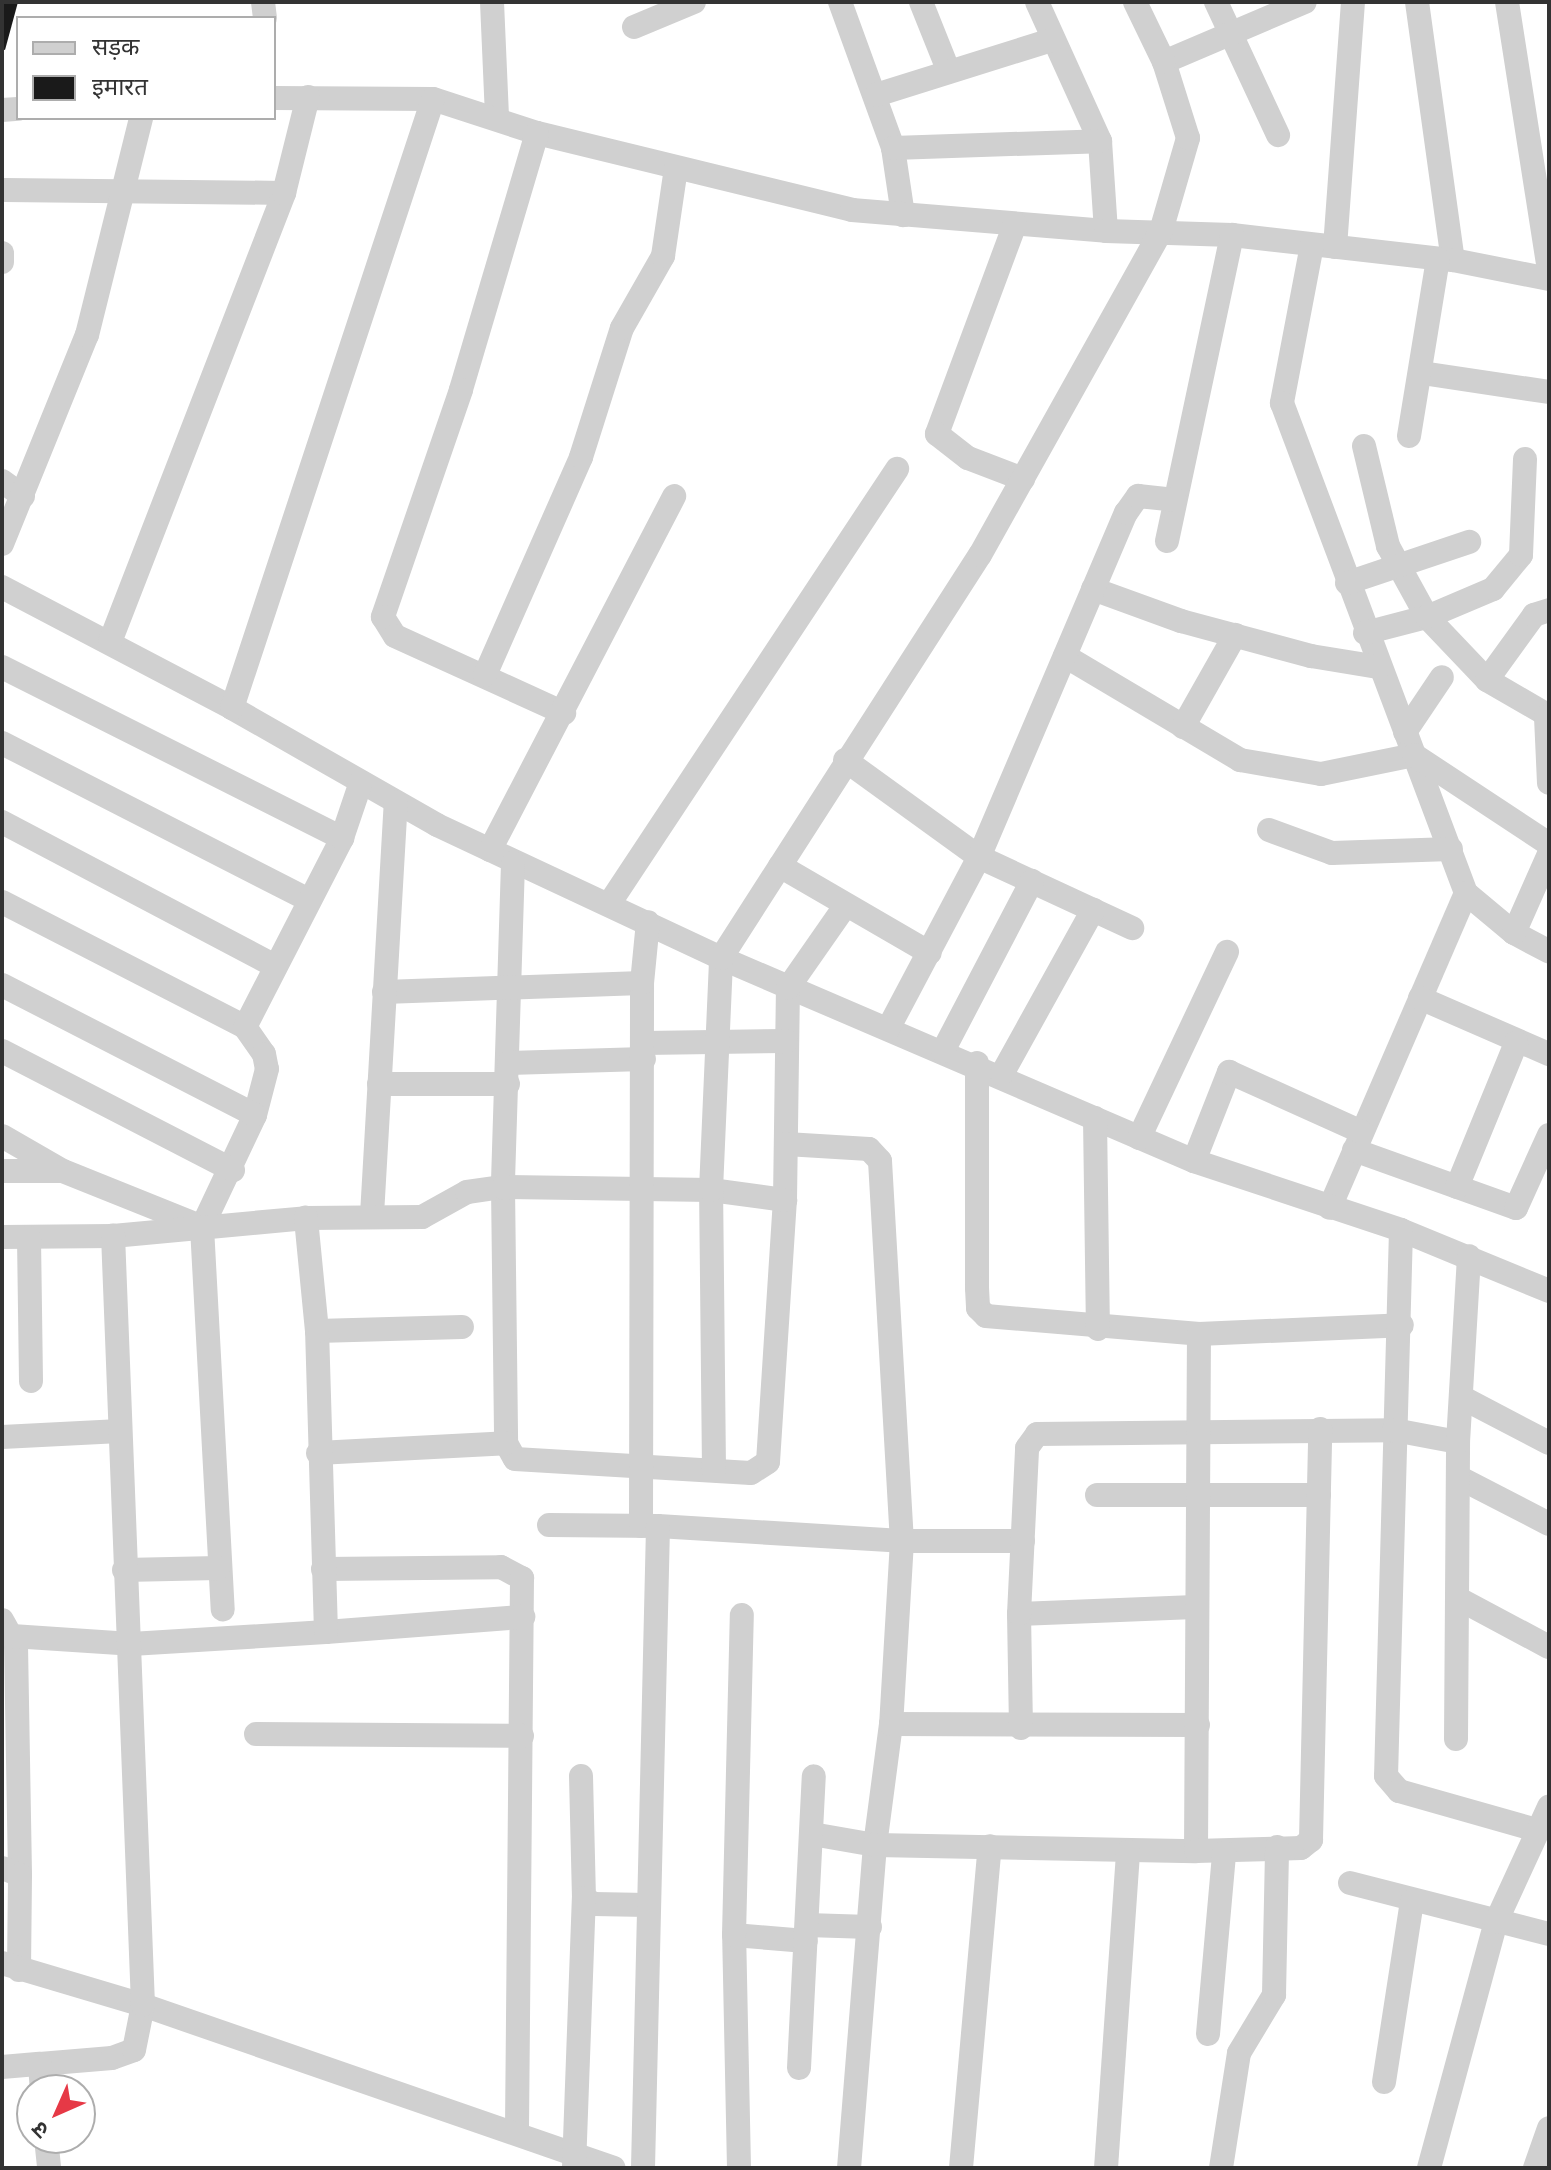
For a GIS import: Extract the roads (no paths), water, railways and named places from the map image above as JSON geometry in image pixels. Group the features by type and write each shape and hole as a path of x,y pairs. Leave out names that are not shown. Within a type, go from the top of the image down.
{"street":[{"path":"492,2 497,116"},
{"path":"634,27 694,2"},
{"path":"840,2 893,148 903,215"},
{"path":"921,2 949,72"},
{"path":"1037,2 1100,141 1106,231"},
{"path":"714,1470 711,1190 720,1041 721,958 845,760 980,555 1161,231 1188,138 1164,62 1135,2"},
{"path":"1216,2 1278,135"},
{"path":"1164,62 1229,31 1305,2"},
{"path":"1353,2 1324,246 1282,403 1365,633 1466,893 1514,933 1549,952"},
{"path":"1409,436 1446,259 1417,2"},
{"path":"1507,2 1549,269"},
{"path":"876,95 1052,40"},
{"path":"110,642 284,193 308,97"},
{"path":"276,98 433,99 497,116 537,133 821,204 903,215 1106,231 1232,235 1446,259 1549,279"},
{"path":"232,708 433,99"},
{"path":"2,544 87,335 127,191 141,120"},
{"path":"537,133 461,390 383,617 395,636 564,713"},
{"path":"893,148 1100,141"},
{"path":"485,675 581,457 622,328 663,256 676,168"},
{"path":"5,190 284,193"},
{"path":"1015,224 937,434 968,458 1023,479"},
{"path":"1167,541 1232,235"},
{"path":"2,253 2,262"},
{"path":"1422,373 1549,392"},
{"path":"1364,446 1397,565 1427,617 1487,680 1547,717 1549,783"},
{"path":"1365,633 1427,617 1485,596 1521,555 1525,459"},
{"path":"609,904 897,469"},
{"path":"2,481 23,496"},
{"path":"490,850 564,713 674,496"},
{"path":"888,1029 979,857 1093,589 1138,496 1175,500"},
{"path":"1347,583 1469,542"},
{"path":"2,587 232,708 396,803 513,863 609,904 721,958 977,1063 1194,1161 1401,1230 1549,1291"},
{"path":"1093,589 1235,635 1379,667"},
{"path":"1487,680 1534,615 1549,610"},
{"path":"1183,727 1235,635"},
{"path":"1065,656 1240,760 1299,775 1414,755 1549,844"},
{"path":"2,667 342,838"},
{"path":"1405,732 1442,677"},
{"path":"2,743 309,900"},
{"path":"845,760 979,857 1132,928"},
{"path":"245,1027 342,838 361,782"},
{"path":"372,1215 396,803"},
{"path":"2,822 275,966"},
{"path":"1269,830 1332,853 1451,849"},
{"path":"1514,933 1549,854"},
{"path":"513,863 513,986 503,1187 506,1443 515,1459 751,1473 768,1462 785,1200 788,988 846,905"},
{"path":"780,866 930,953"},
{"path":"943,1051 1032,881"},
{"path":"1330,1208 1420,998 1459,919 1466,893"},
{"path":"2,902 245,1027 260,1043 267,1069 255,1115 233,1170 202,1227 218,1568 223,1609"},
{"path":"1002,1074 1093,910"},
{"path":"643,2168 649,1526 641,1467 640,1189 644,1051 642,983 648,922"},
{"path":"1139,1138 1227,952"},
{"path":"384,992 642,983"},
{"path":"2,985 255,1115"},
{"path":"1420,998 1516,1043 1549,1054"},
{"path":"379,1084 509,1073 720,1041 786,1041"},
{"path":"1457,1187 1516,1043"},
{"path":"2,1051 233,1170"},
{"path":"977,1063 978,1308 986,1316 1098,1329 1199,1334 1402,1325"},
{"path":"1194,1161 1229,1072 1358,1141 1457,1187 1516,1208 1549,1135"},
{"path":"1095,1118 1098,1329"},
{"path":"2,1136 63,1171 202,1227"},
{"path":"786,1144 869,1149 880,1161 902,1541 891,1724 875,1845 849,2168"},
{"path":"2,1171 63,1171"},
{"path":"2,1237 113,1236 306,1218 372,1215 422,1217 467,1192 503,1187 711,1190 785,1200"},
{"path":"306,1218 317,1331 318,1453 326,1632"},
{"path":"1401,1230 1402,1325 1394,1430 1386,1776 1399,1791 1544,1820 1496,1922 1429,2168"},
{"path":"2,2067 112,2058 134,2050 143,2005 113,1236"},
{"path":"29,1238 31,1381"},
{"path":"1456,1739 1458,1442 1469,1256"},
{"path":"317,1331 462,1327"},
{"path":"1196,1851 1198,1725 1195,1607 1200,1431 1199,1334"},
{"path":"1461,1397 1549,1443"},
{"path":"812,1834 875,1845 1224,1853 1277,1847 1301,1848 1311,1840 1320,1429"},
{"path":"1021,1728 1019,1614 1027,1448 1037,1434 1394,1430 1458,1442"},
{"path":"2,1437 120,1431"},
{"path":"318,1453 506,1443"},
{"path":"1458,1477 1549,1524"},
{"path":"1097,1495 1319,1495"},
{"path":"549,1525 649,1526 902,1541 1023,1541"},
{"path":"323,1569 501,1567 522,1578 517,2132"},
{"path":"124,1570 218,1568"},
{"path":"1459,1599 1549,1647"},
{"path":"1019,1614 1195,1607"},
{"path":"739,2168 734,1935 742,1615"},
{"path":"523,1617 131,1644 7,1628 11,1967 143,2005 517,2132 575,2161 614,2168"},
{"path":"891,1724 1021,1728 1198,1725"},
{"path":"256,1734 522,1736"},
{"path":"575,2161 584,1898 581,1776"},
{"path":"799,2068 814,1776"},
{"path":"961,2168 990,1846"},
{"path":"1221,2168 1239,2053 1274,1995 1277,1847"},
{"path":"1106,2168 1128,1852"},
{"path":"1208,2034 1224,1853"},
{"path":"1350,1883 1549,1934"},
{"path":"584,1898 594,1904 647,1905"},
{"path":"1384,2082 1412,1901"},
{"path":"734,1935 870,1927"},
{"path":"40,2064 41,2074"},
{"path":"1535,2168 1549,2128"}]}
